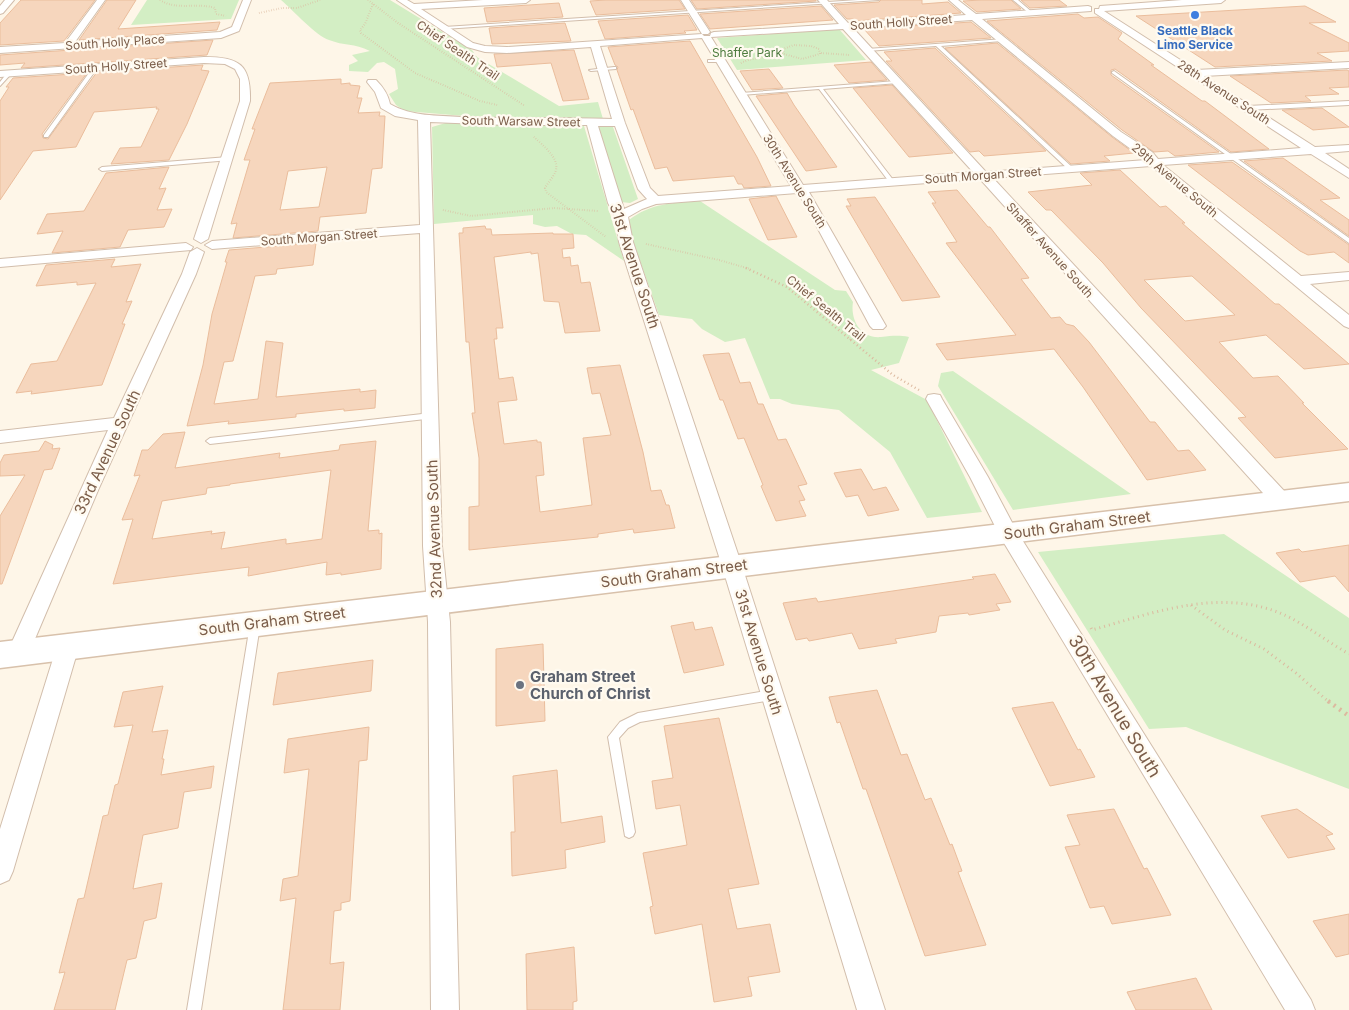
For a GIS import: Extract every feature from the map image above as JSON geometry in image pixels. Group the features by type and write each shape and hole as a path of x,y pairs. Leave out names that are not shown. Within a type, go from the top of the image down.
{"street":[{"path":"0,11 10,0"},
{"path":"68,45 101,0"},
{"path":"242,15 247,0"},
{"path":"401,0 444,28"},
{"path":"412,7 526,0"},
{"name":"30th Avenue South","path":"685,0 706,35 716,61 729,74 809,200 878,326"},
{"name":"29th Avenue South","path":"953,0 1117,134 1148,155 1349,324"},
{"name":"28th Avenue South","path":"1083,0 1349,174"},
{"name":"South Holly Street","path":"444,28 470,45 485,49 508,50 1221,0"},
{"name":"Shaffer Avenue South","path":"824,2 1280,499"},
{"name":"South Holly Place","path":"0,50 221,36 236,29 242,15"},
{"path":"595,44 596,70 644,188 655,200"},
{"name":"South Holly Street","path":"4,74 204,60 231,61"},
{"name":"33rd Avenue South","path":"9,654 189,274 228,159 246,91 240,68 231,61"},
{"path":"1194,73 1349,65"},
{"path":"372,82 379,88 384,97 385,106 399,114 424,118"},
{"name":"South Warsaw Street","path":"424,118 506,122 568,120 619,123"},
{"name":"32nd Avenue South","path":"424,118 433,580 439,622 445,1010"},
{"name":"31st Avenue South","path":"592,122 614,203 620,213 626,242 732,566 871,1010"},
{"name":"South Morgan Street","path":"620,213 655,200 1349,148"},
{"name":"South Morgan Street","path":"0,263 199,246 425,220"},
{"path":"1298,281 1349,276"},
{"name":"30th Avenue South","path":"934,399 979,477 1008,533 1301,1010"},
{"path":"0,437 120,423"},
{"name":"South Graham Street","path":"9,654 1349,492"},
{"path":"0,871 68,646"}],"lane":[{"path":"444,28 877,0"},
{"path":"1014,0 1031,13"},
{"path":"750,3 754,8"},
{"path":"867,50 1002,40"},
{"path":"937,45 1071,169"},
{"path":"46,136 96,67"},
{"path":"596,70 614,68"},
{"path":"1114,72 1349,241"},
{"path":"0,85 4,74"},
{"path":"742,94 896,82"},
{"path":"820,88 892,182"},
{"path":"1248,108 1349,102"},
{"path":"102,169 228,159"},
{"path":"210,441 431,416"},
{"path":"194,1010 256,623"},
{"path":"629,832 613,737 624,725 638,718 772,696"}],"path":[{"path":"160,0 174,5 209,5 215,8 216,14 221,16 242,15 282,8 297,8 320,0"},
{"name":"Chief Sealth Trail","path":"368,0 528,109"},
{"path":"373,4 365,24 360,30 361,33 415,73 480,101 499,105"},
{"path":"729,74 743,61 773,57 783,53 804,59 815,57 821,52 811,46 800,44 785,47 783,53"},
{"path":"534,137 552,157 557,166 545,188 546,192 607,237"},
{"path":"425,220 442,210 471,216 554,208 620,213"},
{"name":"Chief Sealth Trail","path":"644,243 717,260 763,273 775,279 893,376 934,399"},
{"path":"1087,622 1092,630 1172,609 1208,602 1232,602 1257,606 1279,613 1349,654"},
{"path":"1191,606 1226,630 1264,649 1296,672 1322,697 1349,716"}],"green space":[{"path":"147,0 239,0 231,19 131,25"},
{"path":"281,0 390,0 472,50 477,57 559,106 598,102 603,119 488,118 405,111 396,105 389,94 398,89 395,69 384,62 377,63 368,72 349,71 349,65 358,61 352,55 370,51 324,38"},
{"name":"Shaffer Park","path":"839,29 866,60 737,70 717,38"},
{"path":"449,122 574,124 584,126 624,261 586,235 572,234 557,226 545,227 533,224 533,215 434,224 432,127"},
{"path":"598,126 613,127 638,199 630,203 621,202"},
{"path":"700,201 835,290 846,291 853,302 855,322 863,332 874,337 909,337 899,363 871,370 927,400 982,512 927,518 890,452 839,410 792,404 780,399 770,399 745,338 725,342 702,329 692,319 659,315 632,238 629,220 637,214 654,207 671,203"},
{"path":"953,371 1131,494 1013,510 938,386 941,373"},
{"path":"1224,534 1349,618 1349,789 1186,727 1149,729 1038,552"}],"building":[{"path":"21,0 95,0 64,41 0,45 0,23"},
{"path":"107,0 136,0 118,29 220,22 217,30 79,40"},
{"path":"679,0 685,9 596,15 590,1"},
{"path":"691,0 816,0 816,1 697,9"},
{"path":"881,0 922,0 922,4 948,2 961,13 856,21 854,19 847,19 834,5 879,2"},
{"path":"1011,0 1021,9 977,12 963,1"},
{"path":"1021,0 1059,0 1067,6 1030,8"},
{"path":"559,3 563,17 487,22 484,8"},
{"path":"821,6 833,20 710,29 700,14"},
{"path":"1305,6 1336,22 1309,23 1349,43 1349,51 1317,53 1332,61 1215,67 1136,16"},
{"path":"1078,14 1084,18 1098,17 1122,33 1118,39 1154,65 1151,65 1202,101 1205,101 1269,149 1231,152 1115,69 1111,70 1111,75 1219,152 1175,156 1168,151 1154,152 1122,130 987,21"},
{"path":"688,15 697,30 684,31 686,33 605,39 598,21"},
{"path":"971,22 991,38 879,46 864,29"},
{"path":"565,23 571,41 492,44 489,28"},
{"path":"213,40 207,55 21,68 25,63 0,65 0,55"},
{"path":"690,41 757,157 771,186 744,188 742,184 738,184 734,176 673,181 667,167 655,169 633,109 631,110 617,70 618,67 615,65 608,47"},
{"path":"997,43 1134,153 1104,156 1110,161 1071,164 945,48"},
{"path":"935,48 1046,151 984,156 979,151 970,152 886,61 892,61 884,52"},
{"path":"574,50 589,99 563,101 551,63 497,67 494,54"},
{"path":"871,62 887,80 849,83 834,65"},
{"path":"203,65 201,70 209,71 187,124 169,160 111,164 120,148 141,147 159,109 156,109 157,107 94,112 76,147 33,151 0,200 0,101 9,87 6,87 13,78 87,73 42,134 43,138 48,139 97,72"},
{"path":"769,69 783,88 752,90 740,71"},
{"path":"1349,71 1349,87 1329,88 1339,94 1305,96 1311,101 1271,103 1230,76"},
{"path":"341,79 341,84 350,83 350,85 360,86 357,98 362,98 358,113 380,112 379,116 385,116 382,168 372,169 366,213 320,217 318,231 233,238 237,223 231,224 250,160 244,160 255,129 252,129 270,83","holes":["327,167 319,207 280,210 288,171"]},
{"path":"892,85 953,153 909,157 853,88"},
{"path":"787,93 837,167 806,171 756,96"},
{"path":"1322,108 1349,127 1313,130 1282,110"},
{"path":"1283,158 1340,198 1320,200 1349,220 1349,236 1244,161"},
{"path":"1232,162 1349,245 1349,263 1334,252 1308,255 1300,251 1188,165"},
{"path":"169,167 159,189 166,188 157,210 172,209 164,227 128,230 120,247 52,253 63,231 37,234 47,214 84,211 106,173"},
{"path":"1120,170 1160,207 1166,206 1185,223 1182,223 1275,304 1279,304 1349,364 1304,369 1266,335 1219,342 1253,378 1278,376 1348,449 1275,458 1238,418 1246,417 1141,308 1103,263 1051,210 1046,210 1028,192 1092,185 1080,173","holes":["1192,276 1235,315 1185,321 1144,280"]},
{"path":"957,190 990,227 1029,278 1021,279 1051,318 1060,317 1066,324 1074,326 1089,342 1150,422 1155,422 1178,451 1189,450 1206,470 1147,480 1083,387 1054,349 947,360 936,344 1016,335 946,243 957,242 932,203 936,203 928,192"},
{"path":"776,196 797,237 768,240 749,199"},
{"path":"875,197 940,297 902,301 846,206 851,206 847,199"},
{"path":"485,226 486,229 491,229 492,235 573,234 574,248 562,249 563,258 570,257 571,266 578,265 581,283 590,282 600,331 565,333 559,302 544,301 538,253 531,254 531,252 494,257 503,328 496,328 497,339 494,339 499,379 513,377 517,400 498,402 504,444 537,440 537,442 541,442 544,475 536,476 540,512 592,505 583,438 611,435 600,393 592,394 587,368 620,365 643,452 651,491 661,490 666,505 669,505 675,528 634,533 633,529 598,534 598,537 469,550 469,507 479,506 479,458 472,413 475,413 469,342 466,342 459,233 463,233 463,228"},
{"path":"316,243 313,265 277,269 276,274 255,276 233,361 224,362 214,404 258,399 266,341 283,343 276,397 360,389 360,392 376,390 375,408 344,411 344,409 296,414 296,417 228,424 229,421 187,426 203,365 212,314 229,250"},
{"path":"115,259 111,267 141,264 126,302 132,301 122,324 125,324 102,385 31,394 32,391 16,393 31,364 57,361 96,283 77,285 77,282 36,286 46,265"},
{"path":"729,353 740,383 750,382 758,404 763,404 778,440 786,439 807,484 798,486 805,500 799,501 806,516 776,521 744,438 738,439 723,400 720,400 703,355"},
{"path":"185,432 175,468 280,453 279,458 339,450 340,445 376,441 368,531 379,530 379,534 382,533 381,569 341,575 341,573 326,575 327,562 248,576 249,567 113,584 133,519 122,520 140,475 134,476 142,450 148,450 163,434","holes":["331,470 322,539 286,544 286,539 221,549 225,532 211,534 212,531 152,539 162,501 206,494 207,488"]},
{"path":"45,441 53,445 52,449 60,448 52,469 44,470 2,584 0,584 0,516 25,475 0,476 0,463 4,455 39,451"},
{"path":"861,469 873,490 886,487 899,510 868,516 858,495 846,497 834,473"},
{"path":"1349,545 1349,592 1335,576 1300,582 1276,553 1299,549 1302,552"},
{"path":"995,574 1011,602 996,604 1000,610 969,615 968,613 939,616 936,632 895,639 897,643 859,649 852,633 809,641 807,638 796,640 783,603 816,598 818,602 974,579 972,577"},
{"path":"693,622 695,630 712,627 724,665 684,673 671,626"},
{"name":"Graham Street Church of Christ","path":"543,644 545,721 496,726 496,649"},
{"path":"373,660 371,691 273,705 278,673"},
{"path":"163,686 152,732 168,730 161,775 214,766 211,788 184,792 178,828 143,835 133,889 162,883 156,918 144,921 136,958 127,960 115,1010 54,1010 65,972 59,973 78,899 84,898 103,816 108,815 133,725 114,727 123,692"},
{"path":"877,690 901,755 907,754 925,800 931,798 950,845 952,844 962,871 958,872 986,945 925,956 866,789 863,789 840,722 837,723 829,697"},
{"path":"1053,702 1078,750 1080,749 1095,777 1050,786 1012,708"},
{"path":"719,718 759,884 728,889 737,929 770,924 780,972 748,977 752,996 714,1002 702,924 655,934 650,907 653,906 643,853 687,845 680,805 656,809 652,781 673,778 664,726"},
{"path":"369,727 367,760 359,761 350,901 341,903 341,910 334,911 330,964 344,962 340,1010 283,1010 296,898 280,901 283,879 298,876 309,769 284,773 288,739"},
{"path":"557,770 561,823 602,816 605,842 565,850 566,868 512,876 511,832 515,832 513,776"},
{"path":"1114,809 1144,869 1147,868 1171,915 1112,924 1104,906 1090,908 1065,847 1080,845 1067,815"},
{"path":"1297,809 1333,834 1326,836 1335,849 1288,858 1261,816"},
{"path":"1349,914 1349,954 1336,957 1313,921"},
{"path":"574,947 577,1001 573,1002 573,1010 527,1010 526,954"},
{"path":"1196,978 1212,1010 1136,1010 1127,992"}],"place":[{"name":"Seattle Black Limo Service","path":"1195,15"},
{"name":"Graham Street Church of Christ","path":"520,685"}]}
